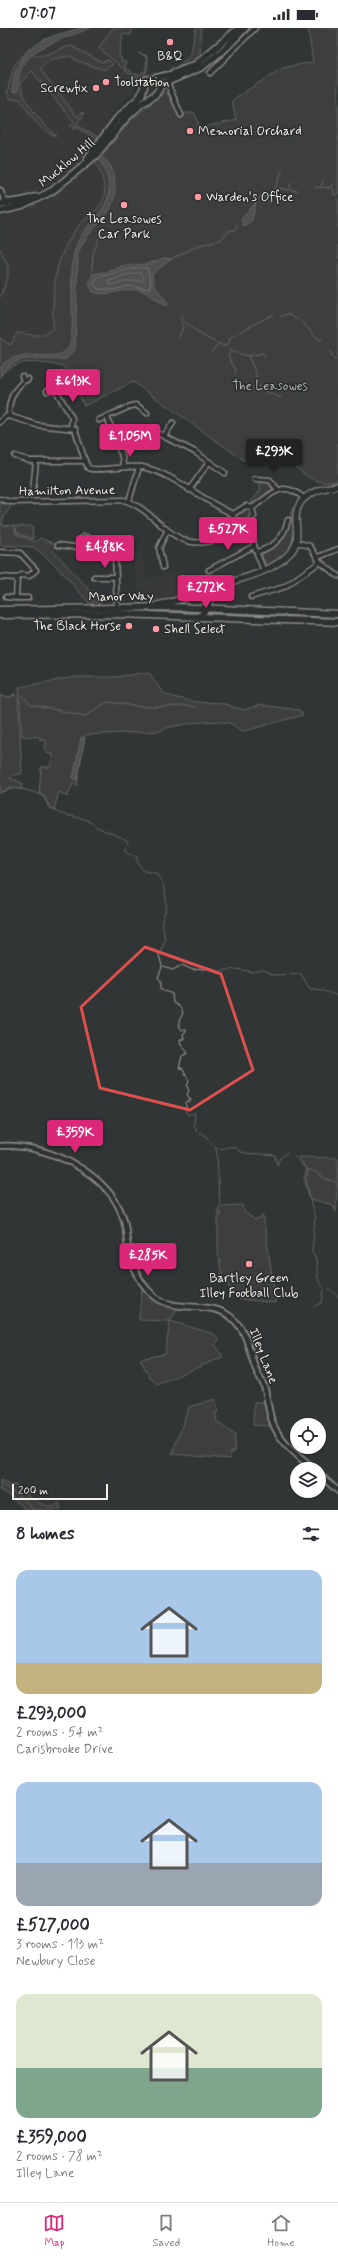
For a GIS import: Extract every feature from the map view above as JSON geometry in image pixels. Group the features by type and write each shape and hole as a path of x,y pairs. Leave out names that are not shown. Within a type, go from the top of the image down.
{"highway":[{"name":"Mucklow Hill","path":"0,204 14,203 40,195 79,166 92,154 117,119 138,99 143,91 142,87 146,80 151,78 156,80 195,65 239,28"},
{"name":"Mucklow Hill","path":"0,211 22,206 52,192 95,156 126,118 154,95 160,87 168,85 176,78 202,67 228,46 245,28"},
{"path":"156,80 160,87"},
{"path":"143,91 148,95 154,95"},
{"name":"Manor Way","path":"0,610 142,607 208,608 338,614"},
{"name":"Manor Way","path":"0,616 121,614 338,622"}],"main road":[{"path":"142,607 170,603 264,571 290,554 296,542 296,515 305,499 320,489 338,486"},
{"path":"199,616 208,608 212,594 221,586"},
{"path":"206,591 212,594"},
{"path":"212,594 214,604 221,609"}],"street":[{"path":"210,73 255,28"},
{"path":"168,85 181,115"},
{"path":"0,192 4,199 14,203"},
{"path":"0,192 0,199"},
{"path":"9,416 9,406 13,393 24,378"},
{"path":"51,382 72,418 71,428"},
{"path":"47,391 54,389"},
{"path":"99,420 136,405 147,413"},
{"path":"0,422 5,417 9,416 37,426 75,429 88,468 94,470 123,466 138,466 161,474 233,514"},
{"path":"107,417 122,456 123,466"},
{"path":"164,436 173,423"},
{"path":"157,433 195,452 225,473"},
{"path":"25,459 26,453"},
{"path":"15,456 36,461 85,461"},
{"path":"33,491 30,486 36,461"},
{"path":"189,490 209,462"},
{"path":"129,501 138,466"},
{"path":"256,479 270,480 278,490"},
{"path":"252,508 278,490 293,489 305,499"},
{"name":"Hamilton Avenue","path":"0,500 12,502 108,499 129,501 149,514 167,531 180,540 202,543 226,535 236,525"},
{"path":"233,514 246,506 252,508"},
{"path":"233,514 232,519 236,525 242,526 254,516 252,508"},
{"path":"257,552 273,545 282,537 284,526 288,520"},
{"path":"246,524 252,529 254,546 264,571"},
{"path":"163,567 159,548 167,531"},
{"path":"83,536 83,548"},
{"path":"296,542 310,546 320,562 338,576"},
{"path":"58,545 83,548 103,545 114,549 117,608"},
{"path":"209,570 254,546"},
{"path":"318,557 338,548"},
{"path":"235,550 238,555"},
{"path":"0,552 20,553 36,570 29,576 22,575 17,578 0,577"},
{"path":"251,597 284,587 320,562"},
{"path":"94,577 99,575 116,577"},
{"path":"16,598 17,578"},
{"path":"256,590 257,596"},
{"path":"6,597 28,598"},
{"name":"Illey Lane","path":"0,1146 24,1147 50,1152 72,1162 108,1192 119,1207 124,1218 134,1267 142,1283 153,1295 168,1303 180,1306 212,1307 233,1319 245,1336 254,1365 264,1386 273,1425 292,1450 305,1462"},
{"path":"326,1480 338,1491"}],"highlighted area":[{"path":"145,947 221,974 253,1070 190,1110 100,1088 81,1007"}],"shaded area":[{"path":"0,28 49,28 14,66 20,83 44,58 39,49 43,46 90,28 113,28 100,48 121,63 136,78 132,86 135,93 121,100 115,107 114,112 105,122 105,131 88,155 61,178 31,195 14,199 9,198 5,192 0,193"},
{"path":"95,161 98,165 106,191 102,203 93,215 78,227 66,245 60,260 55,292 53,328 47,333 34,335 17,333 11,345 0,338 0,217 19,212 48,199"},
{"path":"141,552 147,579 183,569 186,581 188,581 189,584 200,581 201,583 209,586 169,599 140,603 132,553"}],"green space":[{"path":"113,28 132,28 131,35 123,34 119,57 122,58 121,61 126,62 125,68 131,71 131,73 141,75 142,72 145,72 147,59 145,58 146,56 138,53 146,55 148,61 148,67 143,77 133,77 99,48"},
{"path":"196,28 201,28 200,55 185,67 173,73 166,75 155,74 163,73 163,71 168,72 172,67 175,68 190,56"},
{"name":"The Leasowes","path":"308,28 338,28 338,481 322,482 311,479 289,462 273,455 261,456 246,461 133,382 84,406 71,374 62,365 28,362 21,363 6,370 0,377 5,367 0,362 0,338 11,345 17,333 41,335 53,328 53,301 56,273 61,257 74,231 98,208 104,197 105,190 103,181 95,161 100,158 130,121 166,91 179,116 185,113 195,113 200,128 236,120 232,101 238,96 283,68 313,62"},
{"path":"71,46 102,62 108,60 113,64 104,70 78,61 70,56 52,59 40,69 77,117 82,112 84,114 76,125 100,138 99,140 75,127 73,129 70,126 74,122 32,71 20,83 22,91 34,112 56,136 50,134 40,126 20,99 11,99 7,93 14,66 30,48 33,55 43,55"},
{"path":"263,480 270,482 273,490 254,504 251,502 260,491 260,484"},
{"path":"2,503 11,505 3,519 2,526 14,525 16,534 36,542 40,538 55,544 56,546 52,549 100,602 88,602 59,569 34,547 0,545 0,507"},
{"path":"245,508 251,510 251,516 245,522 236,522 235,516"},
{"path":"292,508 295,509 292,543 283,556 267,566 262,557 263,552 281,539 287,529"},
{"path":"227,514 229,515 231,528 224,534 214,538 218,526 224,527"},
{"path":"16,526 32,526 33,539 17,533"},
{"path":"144,673 150,674 163,693 173,697 195,702 222,703 243,710 261,705 299,710 303,715 245,731 229,723 204,722 184,724 159,731 85,735 77,786 73,784 67,797 59,792 54,810 49,808 44,797 39,794 41,767 50,767 53,754 45,753 46,741 40,740 40,737 22,736 19,687 75,677 116,677"},
{"path":"13,694 16,694 18,698 22,771 21,774 13,775 10,778 22,783 22,789 10,788 0,793 0,696 11,697"},
{"path":"298,1157 338,1158 336,1212 333,1205 310,1199 306,1179 308,1171"},
{"path":"243,1205 244,1212 255,1220 260,1219 263,1214 276,1303 239,1299 222,1278 218,1252 218,1206"},
{"path":"142,1287 158,1300 178,1308 170,1321 139,1320"},
{"path":"170,1321 214,1334 219,1340 215,1344 223,1357 157,1384 150,1378 140,1359 165,1354"},
{"path":"215,1399 219,1412 215,1413 217,1422 235,1435 234,1452 231,1452 230,1459 172,1454 189,1407"},
{"path":"254,1402 265,1402 272,1426 253,1425"},
{"path":"0,1480 9,1485 16,1485 28,1496 47,1506 53,1507 59,1503 61,1510 26,1510 10,1495 0,1490"}],"water":[{"path":"79,28 90,28 54,42 32,55 24,64 19,76 18,91 13,92 16,70 19,63 28,51 44,40"},
{"path":"86,147 107,161 111,166 115,188 113,202 110,209 86,238 78,254 75,350 66,359 31,359 15,362 0,375 0,367 9,360 19,356 57,355 64,352 70,346 72,335 72,265 74,254 78,242 105,205 109,195 109,183 104,168 96,157 84,150"},
{"path":"256,202 252,220 244,226 241,220"},
{"path":"164,258 171,259 152,274 154,285 168,303 167,306 140,290 128,290 105,294 93,292 91,288 90,278 94,274 114,270 122,266 148,264"},
{"path":"81,737 85,738 77,780 73,779"}],"waterway":[{"path":"276,187 282,171"},
{"path":"321,187 323,180"},
{"path":"290,188 291,183"},
{"path":"330,187 333,183"},
{"path":"315,187 333,188 334,195 338,193"},
{"path":"256,202 261,196 269,199 275,188 298,191"},
{"path":"267,199 270,204"},
{"path":"171,259 199,245 220,240 229,231 236,229 237,225"},
{"path":"92,270 93,254 99,238"},
{"path":"0,249 8,266 8,277 0,297"},
{"path":"239,332 274,314"},
{"path":"281,316 288,314 298,320"},
{"path":"181,317 202,335 216,343 227,346 232,352 248,356 256,373 256,384 264,391 281,398"},
{"path":"177,340 183,328 181,319"},
{"path":"302,322 318,339 322,340"},
{"path":"224,346 229,343 230,338 236,334"},
{"path":"212,352 217,345"},
{"path":"230,351 228,356 236,370 235,373"},
{"path":"330,351 334,360 338,359"},
{"path":"248,356 263,353 265,356"},
{"path":"0,696 11,697 16,694"},
{"path":"21,694 31,705 86,716 106,702 144,707 196,707"},
{"path":"0,793 5,790 16,789 43,795 47,803 56,812 87,820 95,826 128,841 125,851 137,857 137,862 144,871 156,873 163,884 166,898 166,909 162,921 165,940 159,955 162,966"},
{"path":"163,967 173,970 182,965 193,970 213,968 218,971 237,969 251,972 264,970 273,975 301,974 310,989 320,990 338,996"},
{"path":"162,967 158,978 161,981 161,989 172,994 173,1003 179,1006 183,1013 179,1026 182,1030 187,1030 183,1034 184,1039 180,1039 181,1044 188,1053 182,1056 179,1068 182,1068 189,1081 187,1086 189,1091 187,1094 191,1101 186,1102 186,1113 188,1115 195,1113 194,1123 196,1131 204,1134 215,1147 221,1149 233,1147 240,1152 245,1153 275,1155 277,1165 280,1158 287,1153"},
{"path":"216,1148 220,1204"},
{"path":"294,1156 307,1170 315,1172 338,1184"},
{"path":"307,1170 304,1178 315,1218 312,1252 316,1260 318,1279 323,1287"},
{"path":"220,1211 220,1216"},
{"path":"314,1307 322,1302 324,1289"},
{"path":"329,1289 338,1297"},
{"path":"0,1483 22,1498 33,1510"}],"place":[{"name":"B&Q","path":"170,42"},
{"name":"Toolstation","path":"106,82"},
{"name":"Screwfix","path":"96,88"},
{"name":"Memorial Orchard","path":"190,131"},
{"name":"Warden's Office","path":"198,197"},
{"name":"The Leasowes Car Park","path":"124,205"},
{"name":"The Black Horse","path":"129,626"},
{"name":"Shell Select","path":"156,629"},
{"name":"Bartley Green Illey Football Club","path":"249,1264"}]}
